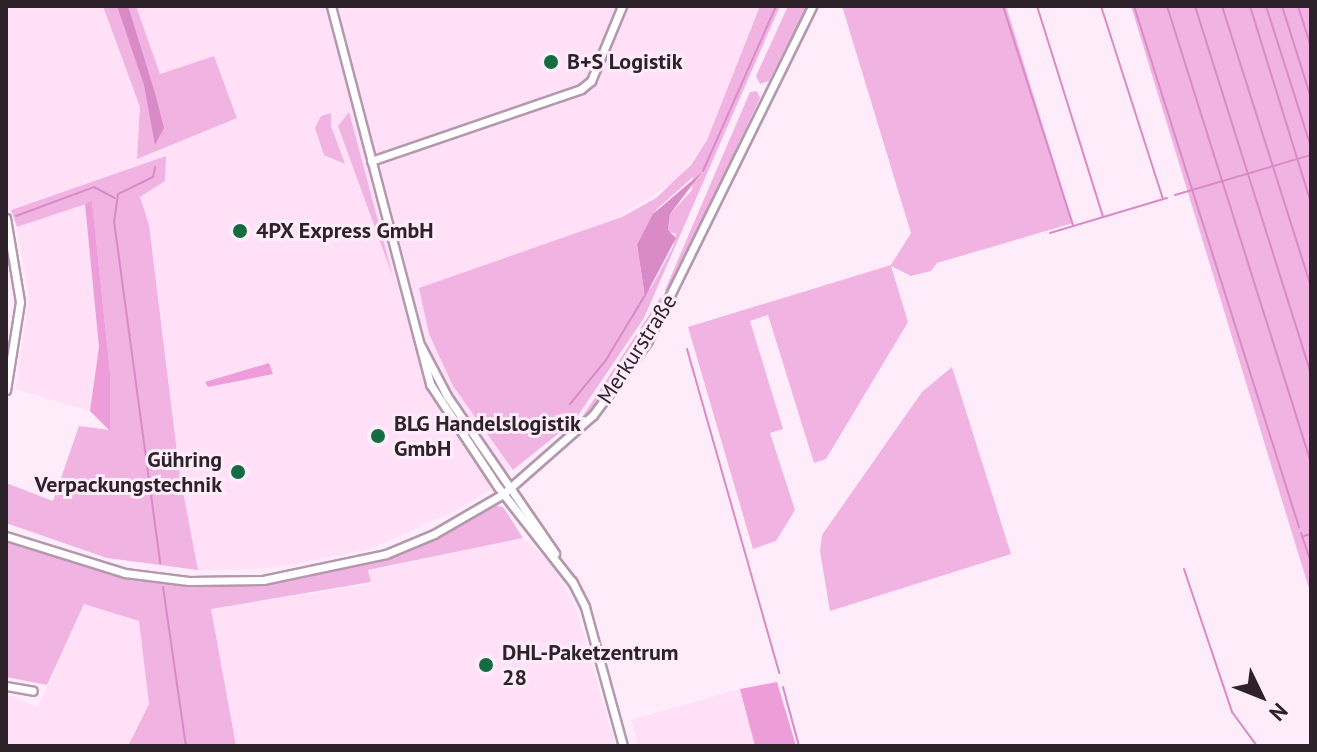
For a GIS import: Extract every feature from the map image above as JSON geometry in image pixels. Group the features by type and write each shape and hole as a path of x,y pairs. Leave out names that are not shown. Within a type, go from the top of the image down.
{"street":[{"path":"331,6 417,336 438,400 503,494 586,601 623,746"},
{"path":"371,161 581,89 591,81 622,6"},
{"name":"Merkurstraße","path":"6,536 125,573 189,581 263,580 386,554 434,534 511,489 593,415 647,342 812,6"},
{"path":"6,218 20,302 6,390"},
{"path":"417,336 447,396 573,583"},
{"path":"6,686 33,691"}],"shaded area":[{"path":"6,6 761,6 707,140 675,182 429,334 453,386 512,468 487,492 449,514 369,549 281,567 198,570 180,476 155,270 140,197 166,156 6,211"},
{"path":"103,6 136,6 160,74 214,56 237,118 137,159 140,107"},
{"path":"117,6 128,6 155,93 164,128 155,145 144,85"},
{"path":"760,6 780,6 644,318 575,420 513,470 453,386 429,334 419,288 622,217 656,198 691,165 707,140","holes":["693,177 692,190 670,214 668,231 676,234 673,247 651,288 644,291 637,246 657,209"]},
{"path":"788,6 807,6 769,81 760,84 756,76"},
{"path":"842,6 1006,6 1073,223 937,263 931,271 911,276 891,266 908,322 826,459 814,463 768,315 750,321 783,429 770,433 795,510 776,541 753,549 688,327 891,265 911,233"},
{"path":"1131,6 1311,6 1311,595 1295,543"},
{"path":"757,91 760,98 668,296 665,290 750,92"},
{"path":"349,112 393,277 338,126"},
{"path":"331,113 331,126 345,164 324,155 315,128 321,116"},
{"path":"166,156 165,181 140,197 149,225 180,476 198,570 107,558 6,523 6,483 53,501 79,426 110,430 110,372 92,202 17,227 11,210"},
{"path":"702,172 670,214 668,230 676,238 645,297 637,245 653,214"},
{"path":"92,201 110,372 110,431 90,411 99,347 85,204"},
{"path":"85,204 99,347 90,411 16,389 29,296 17,227"},
{"path":"660,298 666,299 651,331 603,399 579,422"},
{"path":"269,363 273,374 208,387 205,382"},
{"path":"952,367 1011,554 830,611 820,551 822,535 922,392"},
{"path":"493,505 503,507 523,538 368,570 371,582 211,609 236,746 128,746 149,704 139,621 84,604 47,685 6,677 6,540 124,576 250,584 362,565 442,533"},
{"path":"523,538 551,563 576,609 615,746 236,746 210,609 371,584 369,571"},
{"path":"84,604 139,621 149,704 128,746 6,746 6,694 38,707"},
{"path":"777,682 796,746 755,746 740,689"},
{"path":"740,689 755,746 638,746 631,720"}],"waterway":[{"path":"703,171 776,6"},
{"path":"1003,6 1073,226"},
{"path":"1037,6 1103,217"},
{"path":"1101,6 1163,199"},
{"path":"1134,6 1299,527"},
{"path":"1167,6 1311,463"},
{"path":"1195,6 1311,375"},
{"path":"1222,6 1311,286"},
{"path":"1250,6 1311,203"},
{"path":"1266,6 1311,147"},
{"path":"1282,6 1311,98"},
{"path":"1298,6 1311,47"},
{"path":"1175,195 1311,155"},
{"path":"155,167 153,177 118,194 114,221 160,563"},
{"path":"16,216 94,187 115,198"},
{"path":"1050,233 1167,198"},
{"path":"570,404 606,360 644,297"},
{"path":"687,349 779,673"},
{"path":"1301,533 1311,562"},
{"path":"1304,536 1311,534"},
{"path":"1184,569 1232,712 1257,746"},
{"path":"163,587 186,746"},
{"path":"783,687 799,746"}],"place":[{"name":"B+S Logistik","path":"551,62"},
{"name":"4PX Express GmbH","path":"240,231"},
{"name":"BLG Handelslogistik GmbH","path":"378,436"},
{"name":"Gühring Verpackungstechnik","path":"238,472"},
{"name":"DHL-Paketzentrum 28","path":"486,665"}]}
